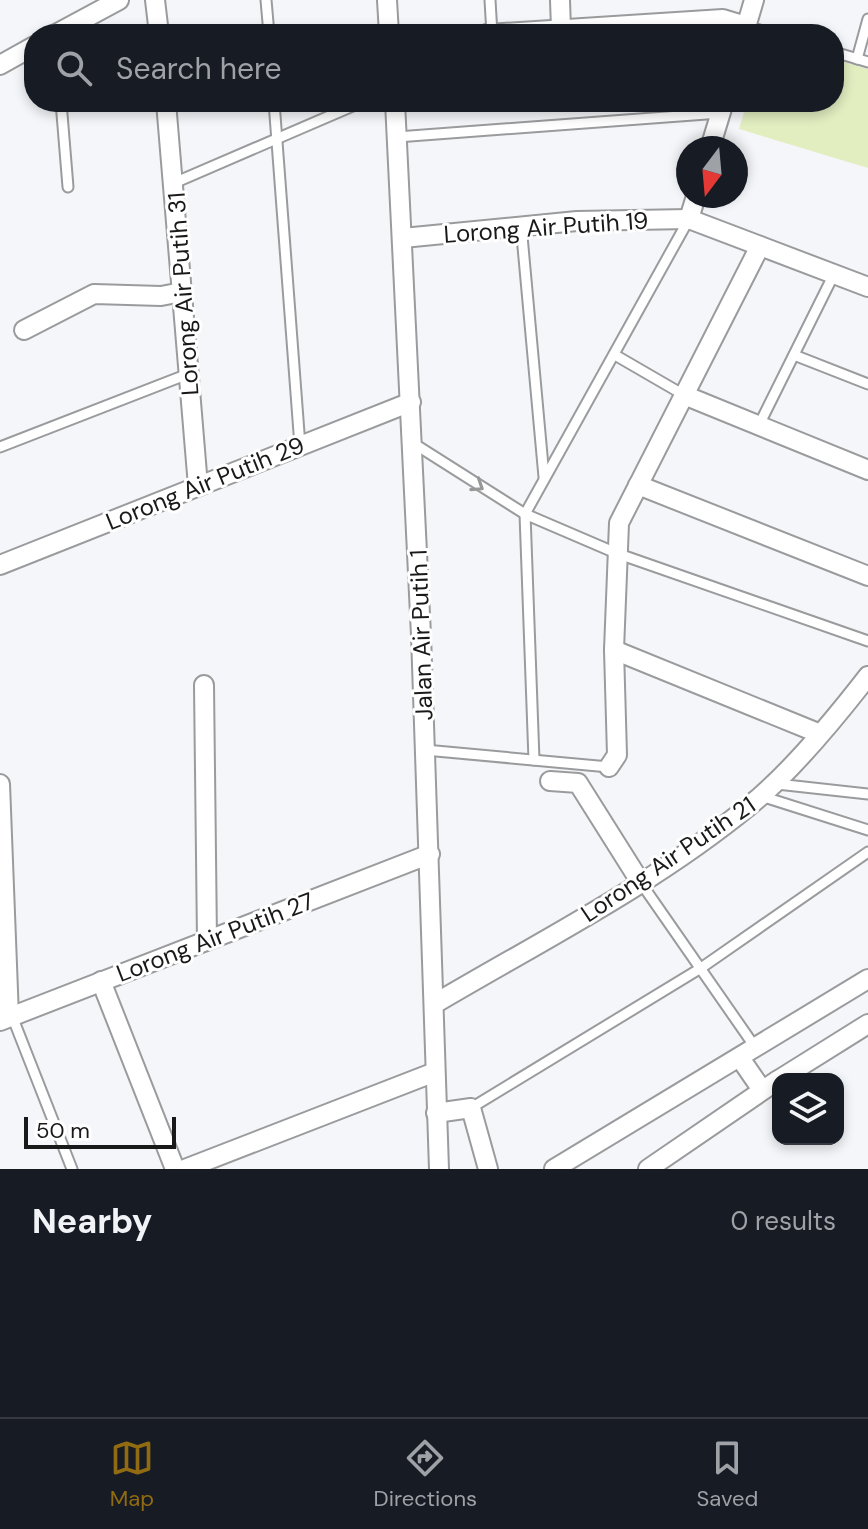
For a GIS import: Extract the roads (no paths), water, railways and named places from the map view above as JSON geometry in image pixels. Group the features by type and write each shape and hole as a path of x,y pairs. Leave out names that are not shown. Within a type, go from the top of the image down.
{"street":[{"path":"75,24 119,0"},
{"path":"155,0 158,24"},
{"path":"387,0 388,24"},
{"path":"560,0 561,24"},
{"path":"747,24 754,0"},
{"path":"642,24 723,19 733,24"},
{"path":"0,65 24,52"},
{"name":"Lorong Air Putih 31","path":"167,112 198,486"},
{"name":"Jalan Air Putih 1","path":"396,112 430,854 439,1169"},
{"path":"714,136 721,112"},
{"path":"689,219 692,208"},
{"name":"Lorong Air Putih 19","path":"403,238 521,225 689,219 868,287"},
{"path":"609,767 617,755 614,650 619,523 760,246"},
{"path":"24,330 94,294 161,296 182,292"},
{"path":"684,395 868,470"},
{"name":"Lorong Air Putih 29","path":"0,565 411,402"},
{"path":"638,485 868,576"},
{"path":"614,650 818,733"},
{"name":"Lorong Air Putih 21","path":"436,1003 641,883 768,790 868,676"},
{"path":"204,685 207,940"},
{"path":"550,781 578,783 641,883"},
{"path":"0,784 7,1018"},
{"name":"Lorong Air Putih 27","path":"7,1018 430,854"},
{"path":"554,1169 868,979"},
{"path":"101,981 175,1169"},
{"path":"789,1073 868,1024"},
{"path":"747,1052 772,1082"},
{"path":"185,1169 435,1072"},
{"path":"660,1166 772,1084"},
{"path":"436,1113 471,1108 488,1169"}],"lane":[{"path":"266,0 268,24"},
{"path":"490,0 490,24"},
{"path":"857,59 868,19"},
{"path":"844,55 868,62"},
{"path":"62,112 68,187"},
{"path":"275,112 300,446"},
{"path":"174,183 340,112"},
{"path":"397,137 677,112"},
{"path":"534,760 525,514 689,219"},
{"path":"521,225 545,479"},
{"path":"759,425 834,274"},
{"path":"615,355 684,395"},
{"path":"794,355 868,384"},
{"path":"0,447 188,374"},
{"path":"413,443 525,514 616,553 868,641"},
{"path":"425,750 609,767"},
{"path":"768,790 868,794"},
{"path":"768,790 868,830"},
{"path":"471,1108 701,968 868,852"},
{"path":"641,883 701,968 747,1052"},
{"path":"7,1018 72,1169"}]}
